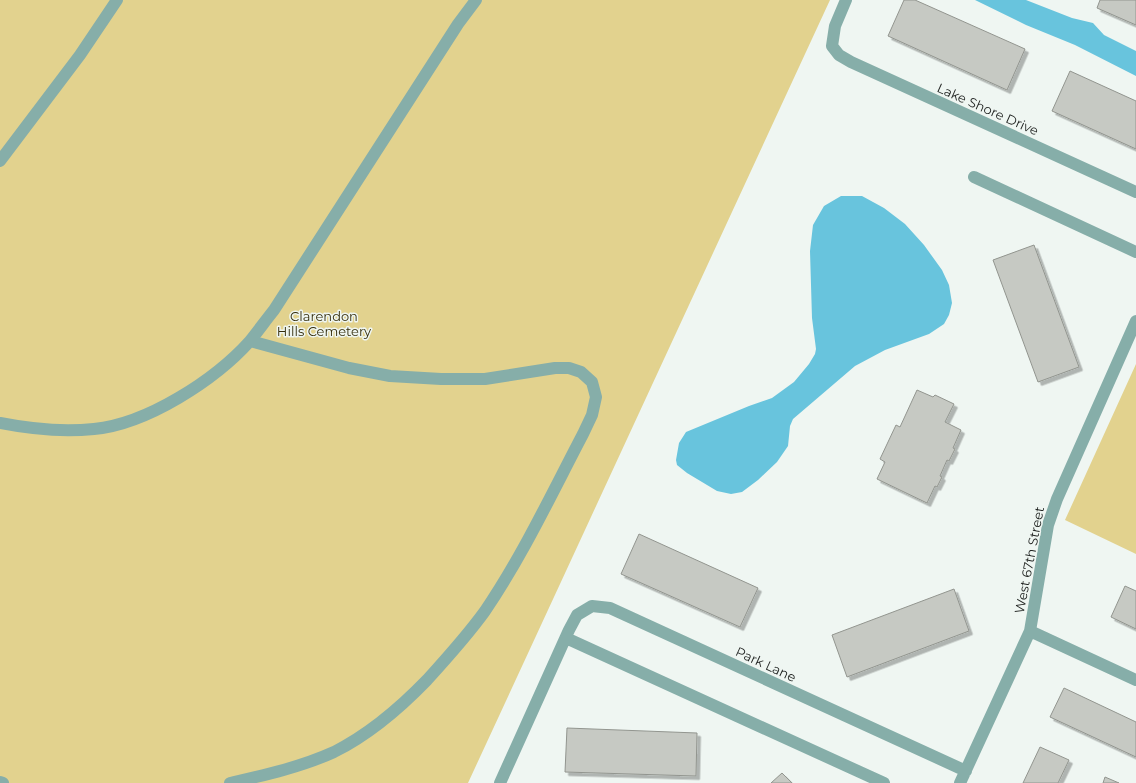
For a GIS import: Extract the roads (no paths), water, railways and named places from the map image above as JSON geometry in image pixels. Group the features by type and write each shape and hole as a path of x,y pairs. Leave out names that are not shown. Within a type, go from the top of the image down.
{"street":[{"path":"0,160 80,55 117,0"},
{"path":"0,423 26,428 64,430 95,429 128,422 158,409 191,390 226,364 250,341 274,310 403,107 458,24 476,0"},
{"name":"Lake Shore Drive","path":"846,0 835,26 832,46 839,55 851,62 1136,192"},
{"path":"974,177 1136,252"},
{"name":"West 67th Street","path":"960,783 1030,631 1048,525 1056,499 1136,321"},
{"path":"230,783 283,770 333,752 372,730 406,702 451,654 485,611 517,559 583,434 592,415 596,397 592,382 581,372 569,368 555,368 485,379 441,379 390,376 349,368 250,341"},
{"name":"Park Lane","path":"500,783 577,616 592,606 610,608 966,771"},
{"path":"1030,631 1136,680"},
{"path":"566,638 884,783"}],"water":[{"path":"975,0 1026,0 1072,18 1093,23 1104,35 1136,51 1136,76 1075,45 1026,25"},
{"path":"841,196 862,196 884,208 905,224 924,245 942,270 949,285 952,303 949,315 944,324 929,334 885,350 855,366 793,419 790,426 788,446 777,462 758,480 742,492 731,494 717,491 687,473 677,465 676,460 679,443 686,432 772,398 794,382 809,364 815,354 816,349 812,318 810,251 813,225 824,206"}],"park label":[{"name":"Clarendon Hills Cemetery","path":"324,324"}]}
